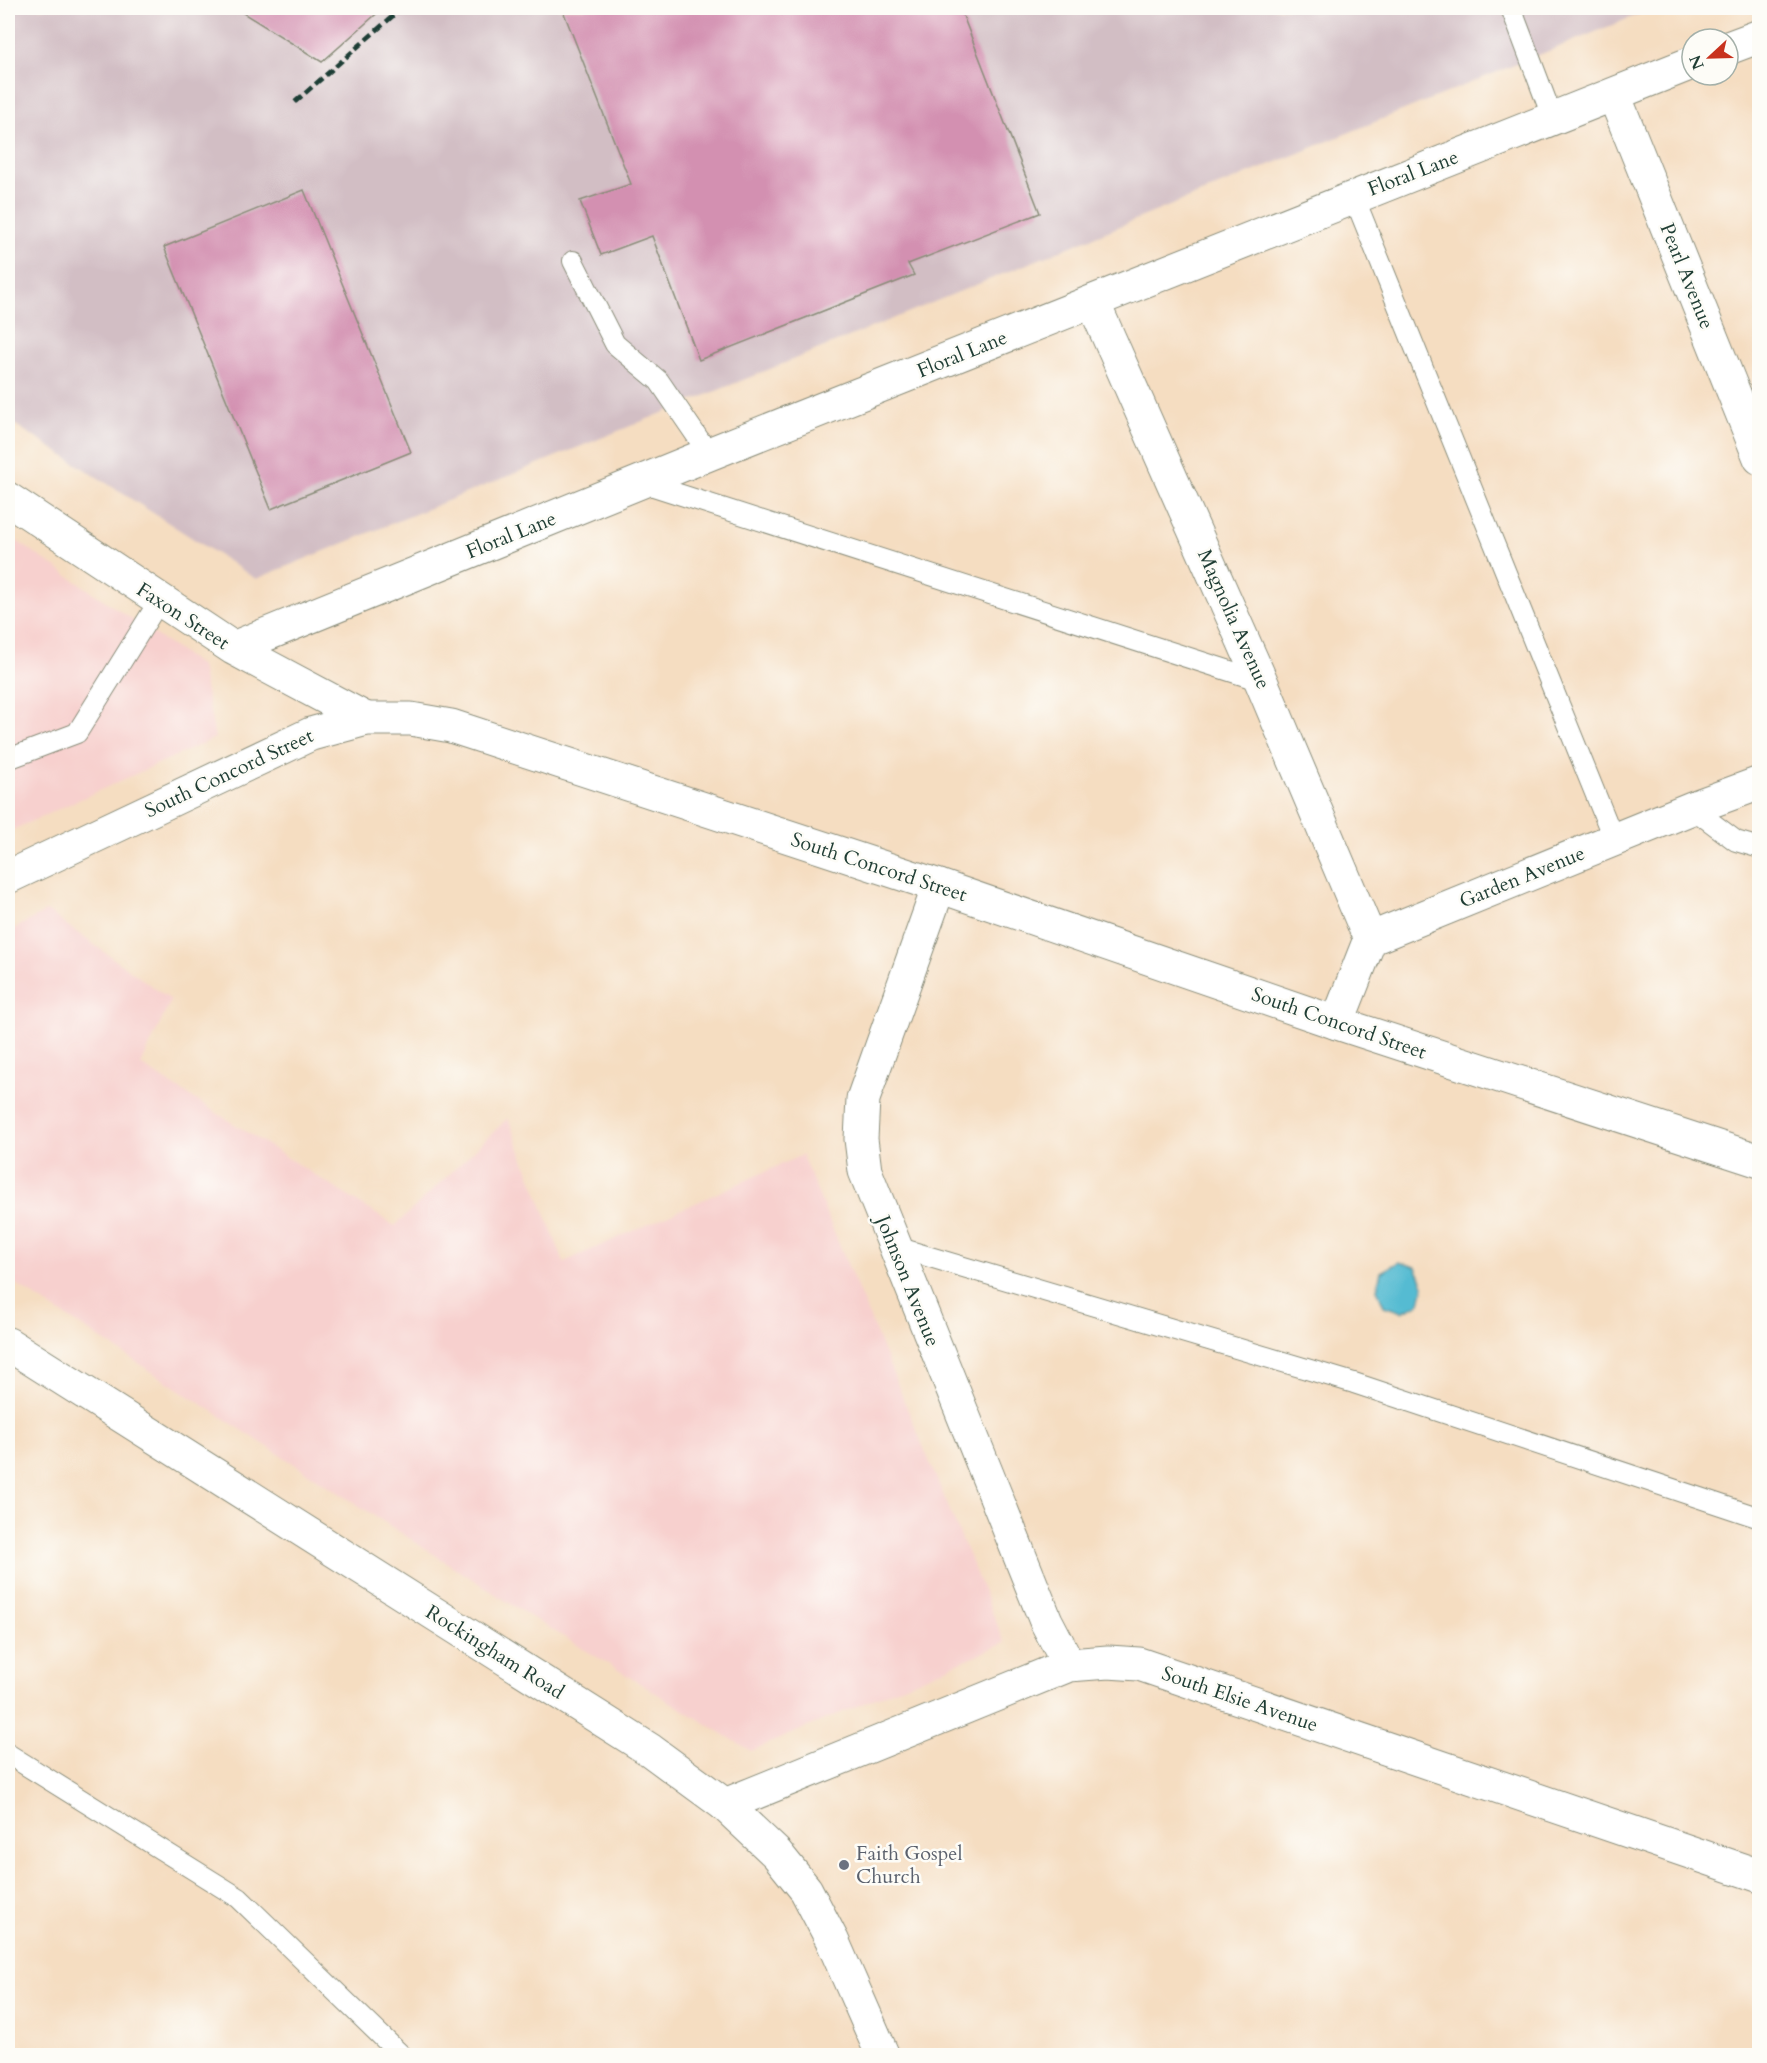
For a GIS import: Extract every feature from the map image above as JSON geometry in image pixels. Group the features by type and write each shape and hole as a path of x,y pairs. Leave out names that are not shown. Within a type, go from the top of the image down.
{"street":[{"path":"1740,44 1760,36"},
{"name":"Floral Lane","path":"233,648 709,454 1680,68"},
{"name":"Pearl Avenue","path":"1614,94 1760,458"},
{"name":"Magnolia Avenue","path":"1094,302 1262,681 1370,939"},
{"name":"Faxon Street","path":"8,499 233,648 366,719"},
{"name":"South Concord Street","path":"8,877 311,734 366,719 411,719 451,726 939,886 1337,1023 1760,1161"},
{"name":"Garden Avenue","path":"1370,939 1692,808 1760,783"},
{"name":"Johnson Avenue","path":"939,886 862,1100 861,1139 865,1172 1046,1621 1069,1665"},
{"path":"1337,1023 1370,939"},
{"name":"Rockingham Road","path":"8,1344 650,1750 725,1805 777,1854 806,1890 832,1940 883,2055"},
{"name":"South Elsie Avenue","path":"725,1805 1069,1665 1108,1662 1139,1664 1760,1876"}],"lane":[{"path":"1511,8 1553,119"},
{"path":"1354,196 1614,840"},
{"path":"573,261 615,344 659,381 709,454"},
{"path":"641,482 1262,681"},
{"path":"8,759 77,733 160,598"},
{"path":"1692,808 1736,841 1760,848"},
{"path":"894,1246 1354,1383 1760,1518"},
{"path":"8,1754 239,1898 402,2055"}],"shaded area":[{"path":"8,8 1654,8 256,579 8,420"},
{"path":"8,535 201,666 215,738 8,832"},
{"path":"47,911 171,1000 141,1065 395,1226 508,1118 564,1262 802,1155 1005,1643 751,1751 531,1617 8,1279 8,932"}],"water":[{"path":"1399,1262 1416,1267 1424,1285 1420,1303 1402,1312 1384,1306 1377,1289 1381,1272"}],"building":[{"path":"235,8 383,8 322,62"},
{"path":"562,8 960,8 1040,213 908,264 914,275 699,360 652,236 601,255 580,201 631,184"},
{"path":"304,190 411,452 271,509 164,247"}],"railway":[{"path":"295,102 402,8"}],"place":[{"name":"Faith Gospel Church","path":"844,1865"}]}
